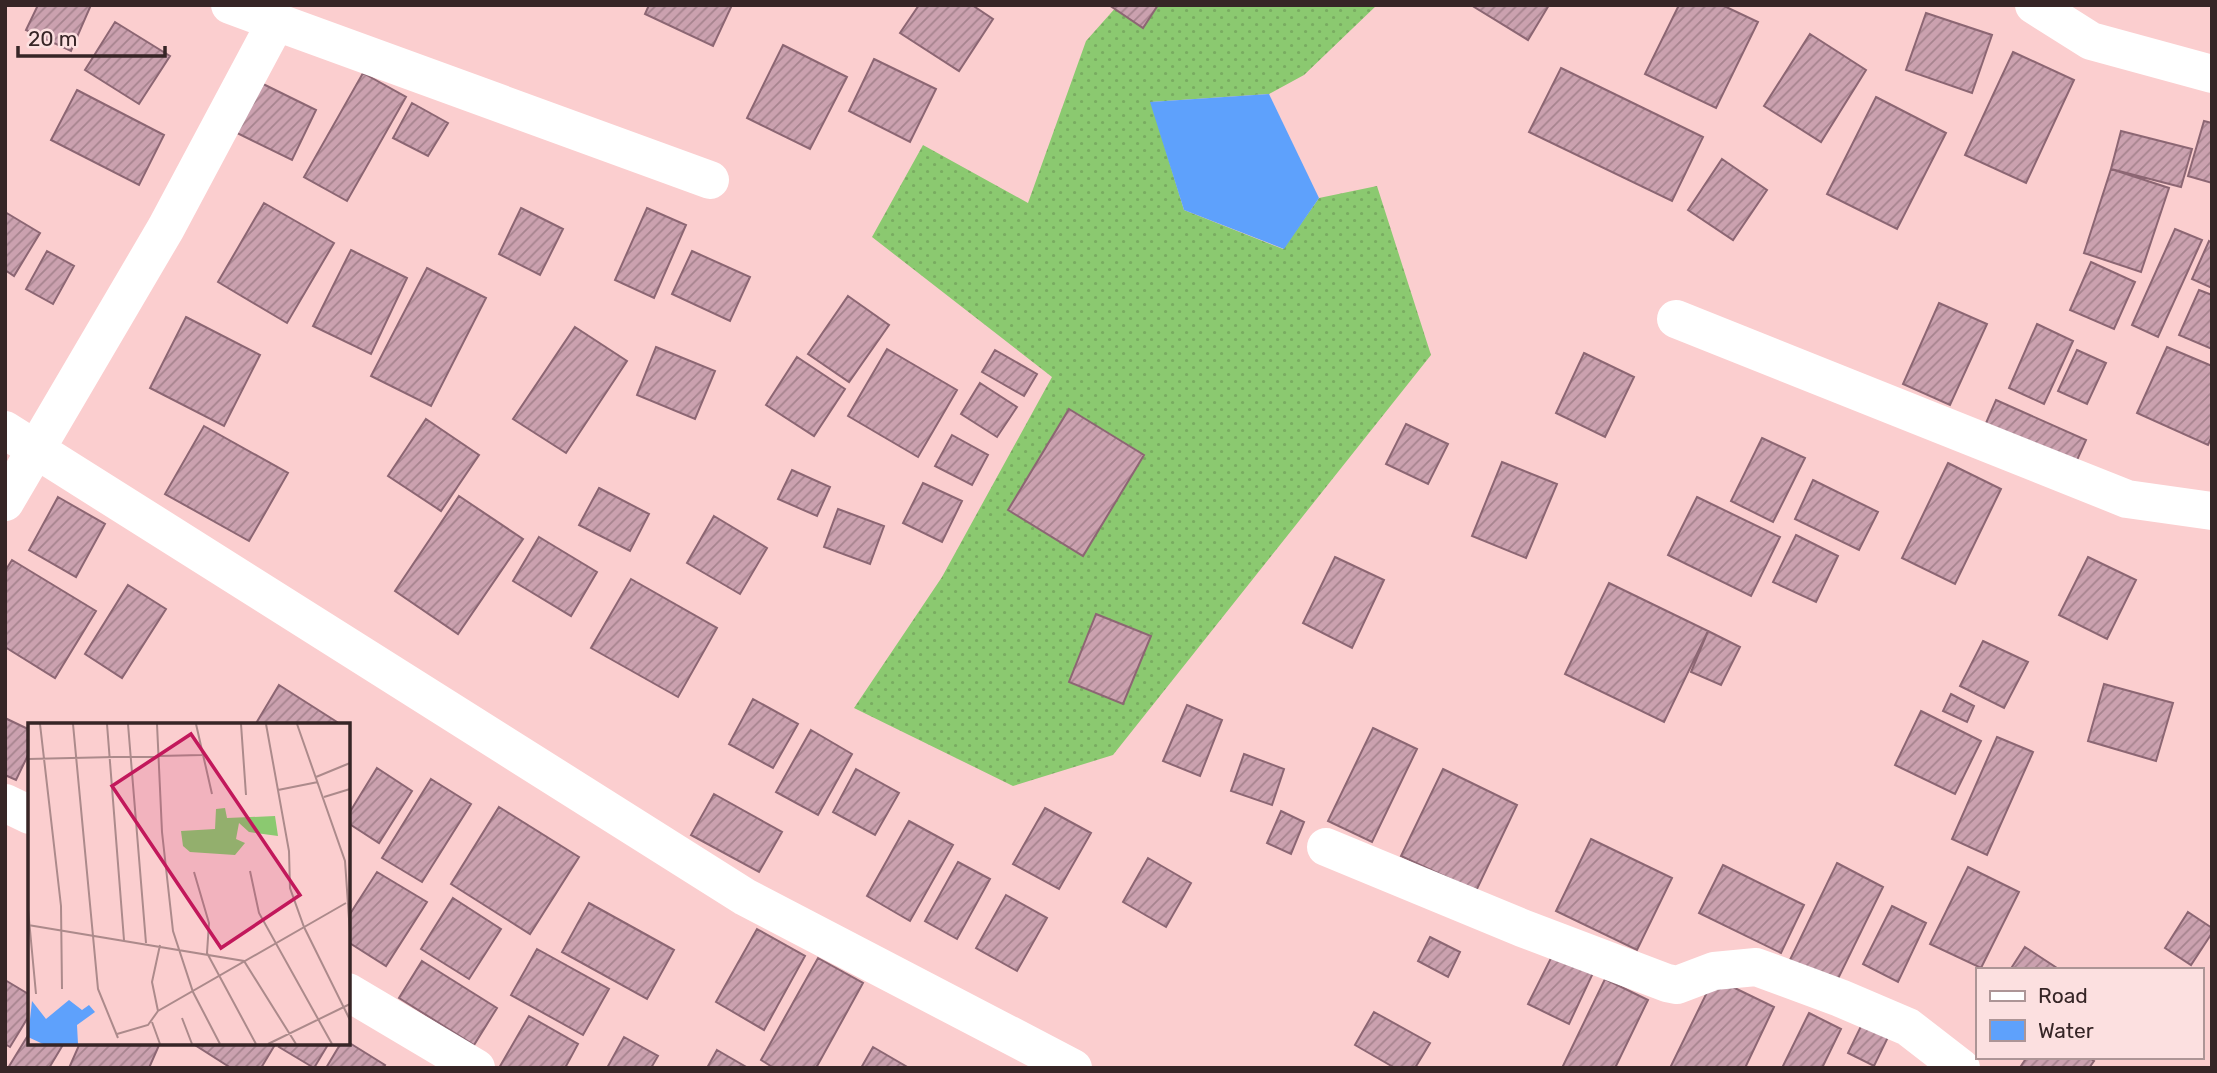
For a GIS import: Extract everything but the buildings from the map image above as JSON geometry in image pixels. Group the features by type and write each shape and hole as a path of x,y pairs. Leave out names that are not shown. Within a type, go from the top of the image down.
{"street":[{"path":"230,5 710,180"},
{"path":"2034,5 2091,41 2212,74"},
{"path":"5,502 21,439 166,228 276,22"},
{"path":"1676,319 2127,499 2212,511"},
{"path":"21,439 745,897 1073,1068"},
{"path":"5,803 28,814"},
{"path":"1326,847 1522,928 1667,983 1677,985 1714,971 1756,967 1909,1027 1961,1068"},
{"path":"350,993 476,1068"}],"green space":[{"path":"1118,5 1377,5 1304,75 1269,94 1151,102 1184,210 1283,249 1319,198 1377,186 1431,355 1113,755 1013,786 854,708 942,577 1052,377 872,237 923,145 1028,203 1086,41"}],"water":[{"path":"1269,94 1319,198 1284,249 1184,210 1150,102"}]}
